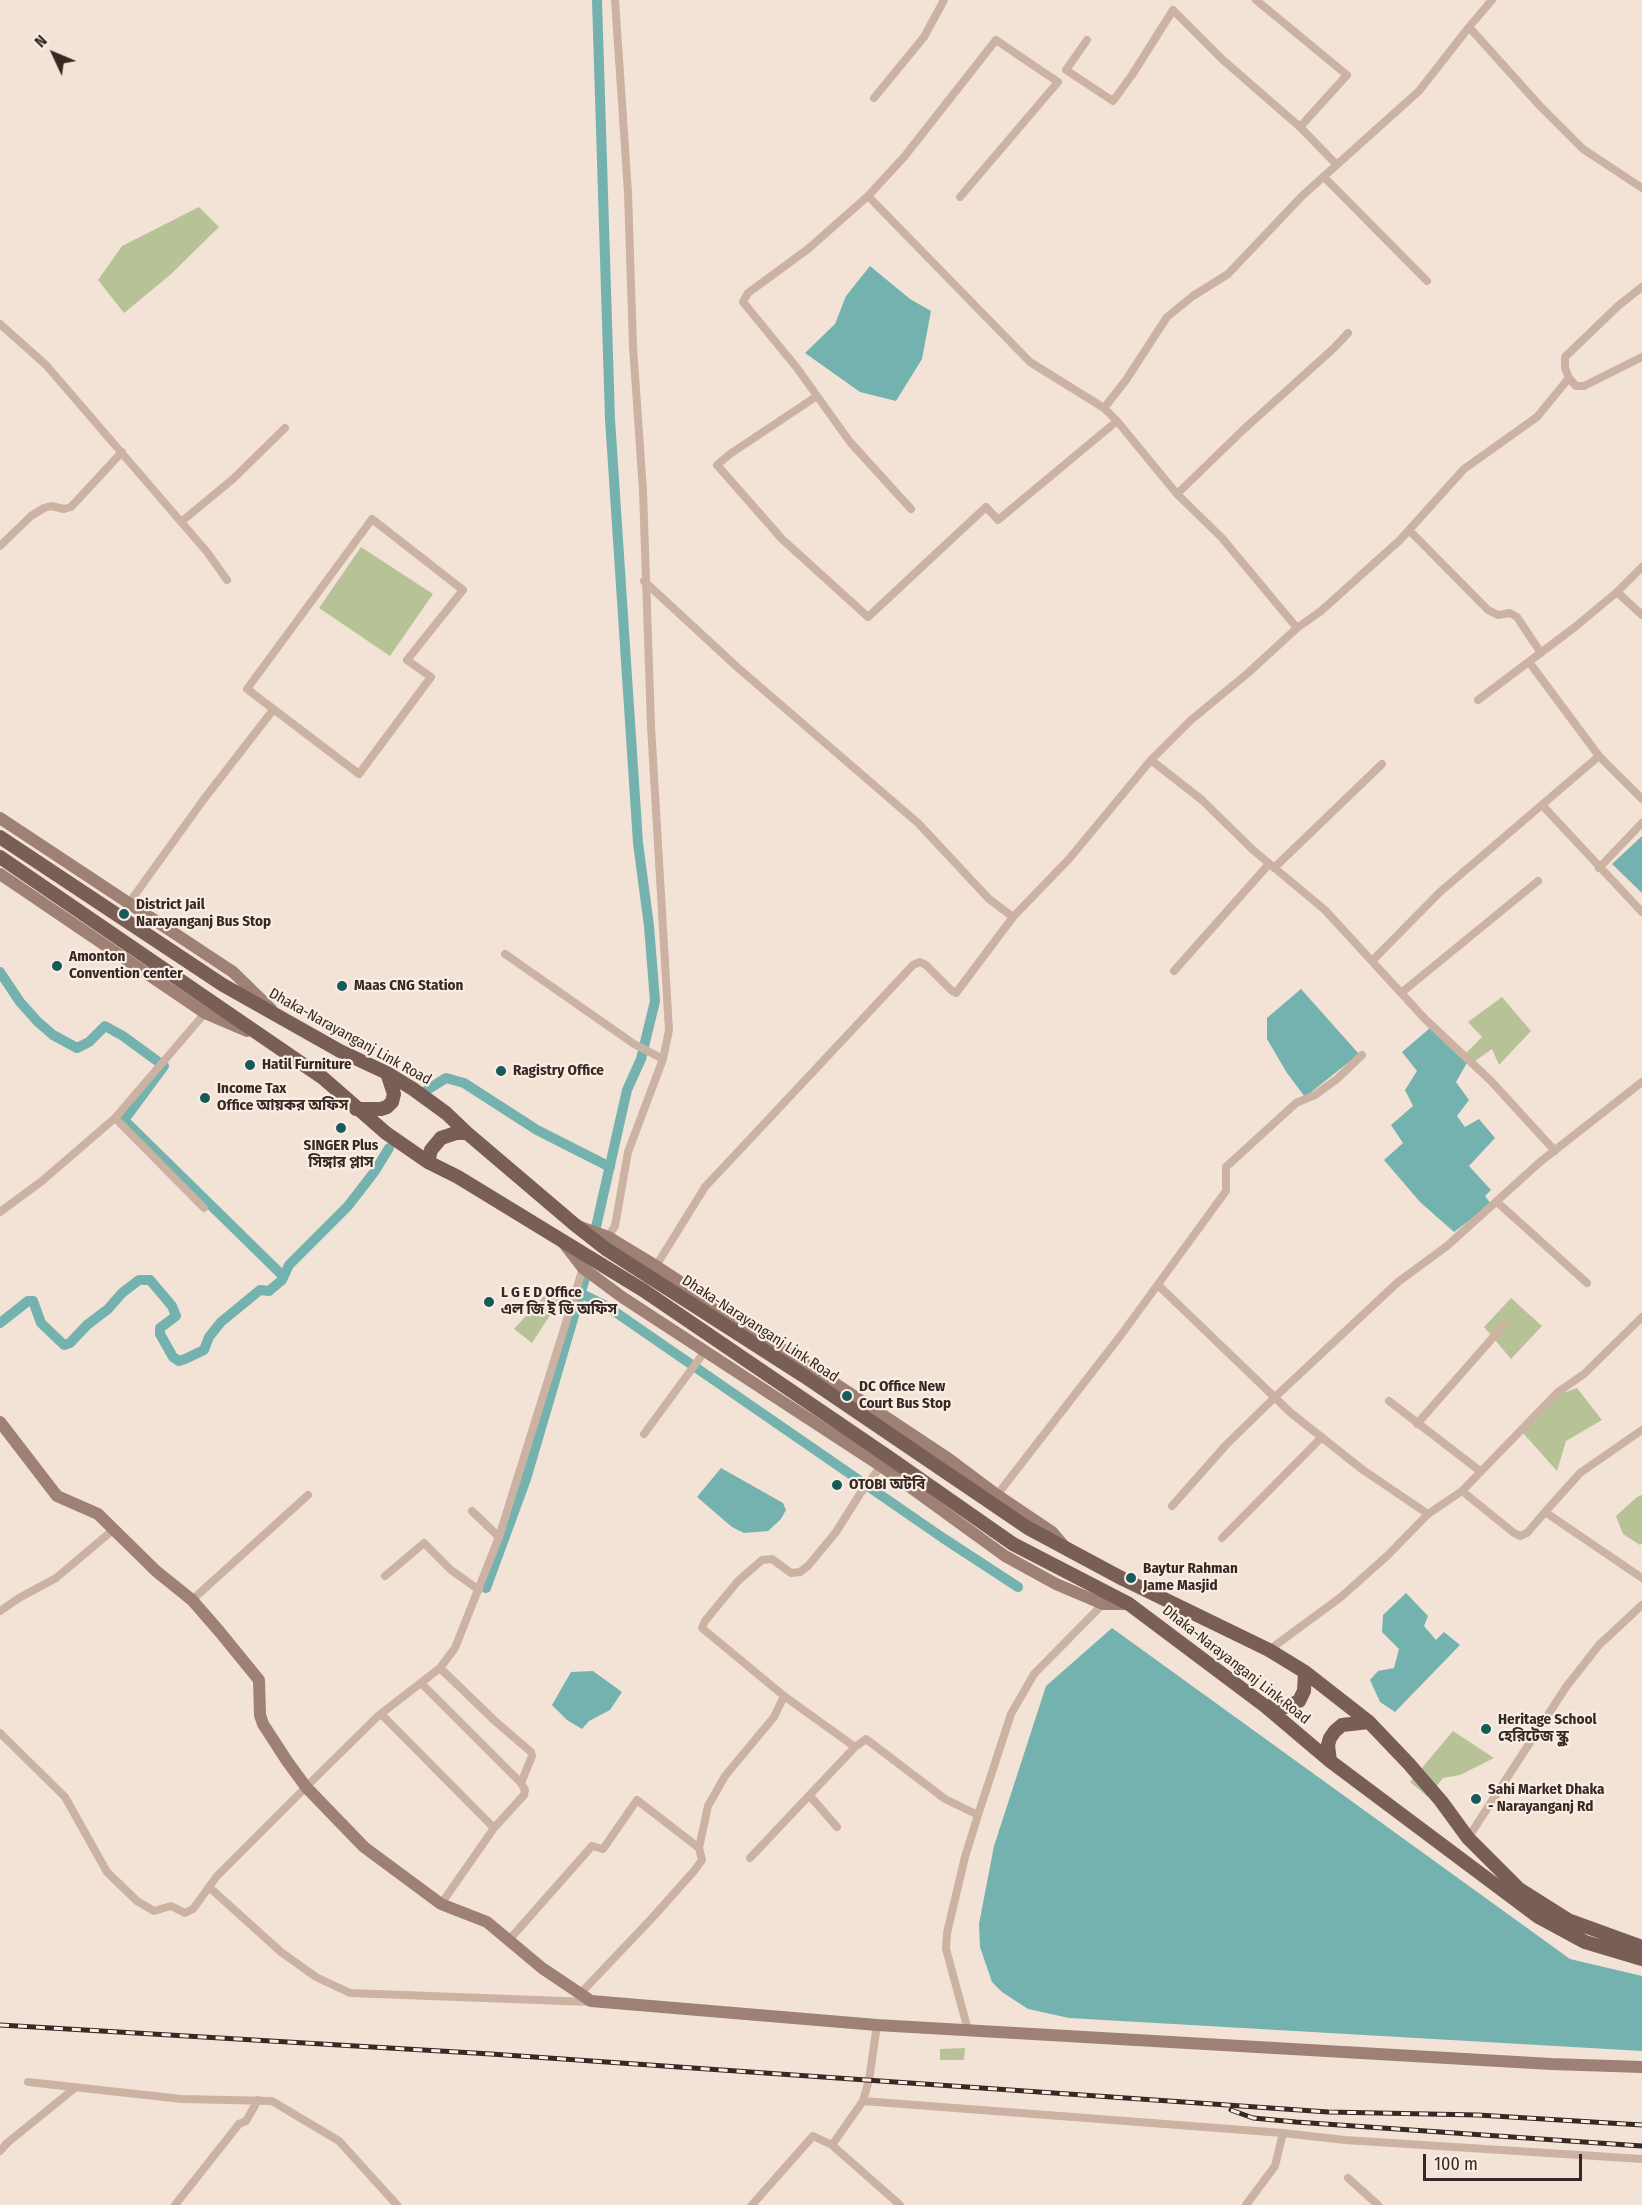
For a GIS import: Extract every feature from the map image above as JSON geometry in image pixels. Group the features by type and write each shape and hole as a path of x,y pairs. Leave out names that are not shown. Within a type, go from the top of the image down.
{"main road":[{"name":"Dhaka-Narayanganj Link Road","path":"0,837 223,985 340,1051 387,1073 446,1113 606,1249 804,1376 1018,1522 1067,1550 1269,1650 1305,1672 1369,1722 1441,1801 1468,1838 1509,1881 1544,1906 1590,1929 1642,1947"},
{"name":"Dhaka-Narayanganj Link Road","path":"0,857 323,1078 356,1109 428,1162 458,1177 561,1239 714,1338 1013,1544 1129,1604 1265,1706 1330,1761 1537,1916 1585,1942 1642,1959"},
{"path":"356,1109 381,1109 392,1102 394,1094 387,1073"},
{"path":"428,1162 431,1150 441,1138 456,1133 467,1133"},
{"path":"1265,1706 1286,1707 1299,1701 1304,1690 1305,1672"},
{"path":"1330,1761 1328,1745 1335,1731 1342,1725 1369,1722"}],"street":[{"path":"609,1237 615,1226 628,1152 662,1059 669,1029 669,990 651,726 644,581 643,491 633,346 628,192 615,0"},
{"path":"874,98 924,37 944,0"},
{"path":"1256,0 1347,75 1300,127"},
{"path":"1104,408 1126,380 1167,317 1193,296 1228,274 1302,196 1419,91 1492,0"},
{"path":"1087,40 1066,70 1113,101 1173,10 1223,60 1300,127 1336,164"},
{"path":"1469,27 1540,106 1583,149 1642,188"},
{"path":"911,509 850,442 797,368 743,302 748,294 808,249 868,196 904,157 996,40 1058,82 960,197"},
{"path":"1324,177 1427,281"},
{"path":"868,196 1030,362 1104,408 1118,422 1177,494 1222,538 1297,628"},
{"path":"1642,287 1609,314 1565,357 1565,368 1569,378 1576,386 1584,387 1642,357"},
{"path":"0,324 46,365 207,552 227,580"},
{"path":"1177,494 1348,333"},
{"path":"656,1266 705,1188 913,965 920,962 926,965 957,993 1013,917 1069,859 1151,760 1191,720 1248,674 1297,628 1321,611 1409,530 1464,469 1537,417 1569,378"},
{"path":"817,396 717,465 782,539 868,617 986,507 999,520 1118,422"},
{"path":"181,522 233,479 285,428"},
{"path":"0,546 31,516 44,508 71,507 122,452"},
{"path":"372,519 463,590 406,660 430,677 359,774 273,710 247,689 372,519"},
{"path":"1409,530 1488,610 1497,615 1510,613 1517,617 1541,653"},
{"path":"1478,700 1617,592 1642,567"},
{"path":"644,581 736,667 918,823 989,899 1013,917"},
{"path":"1617,592 1642,615"},
{"path":"1529,662 1599,756 1642,799"},
{"path":"129,903 204,799 273,710"},
{"path":"1372,961 1440,892 1599,756"},
{"path":"1151,760 1202,800 1272,866 1325,910 1425,1019 1491,1082 1555,1151"},
{"path":"1174,970 1272,866 1382,764"},
{"path":"1542,805 1642,912"},
{"path":"0,818 232,972 278,1016"},
{"path":"1599,868 1642,823"},
{"path":"0,874 205,1013 262,1037"},
{"path":"1401,993 1538,881"},
{"path":"506,954 634,1044 662,1059"},
{"path":"0,1212 49,1175 115,1118 205,1013"},
{"path":"997,1495 1158,1286 1226,1191 1226,1167 1296,1103 1315,1095 1337,1079 1362,1055"},
{"path":"1172,1506 1226,1445 1398,1282 1447,1246 1555,1151 1642,1082"},
{"path":"115,1118 204,1208"},
{"path":"1497,1202 1587,1283"},
{"path":"574,1224 609,1237 656,1266 949,1459 1052,1532 1067,1550"},
{"path":"561,1239 583,1268 702,1354 1005,1556 1056,1584 1103,1604 1129,1604"},
{"path":"0,1733 65,1797 107,1872 137,1901 154,1911 171,1905 185,1913 192,1909 228,1865 306,1787 381,1714 440,1668 455,1648 499,1536 583,1268"},
{"path":"1158,1286 1275,1397 1322,1437 1363,1470 1428,1514"},
{"path":"1269,1650 1341,1597 1388,1555 1428,1514 1462,1491 1558,1392 1584,1374 1642,1317"},
{"path":"1417,1424 1503,1326"},
{"path":"644,1434 702,1354"},
{"path":"1389,1401 1480,1471"},
{"path":"0,1422 57,1496 69,1503 93,1510 156,1571 192,1600 257,1676 260,1684 258,1707 263,1724 306,1787 364,1847 441,1904 487,1922 542,1968 579,1995 595,2002"},
{"path":"1462,1491 1520,1536 1527,1533 1580,1473 1642,1430"},
{"path":"1222,1538 1322,1437"},
{"path":"855,1747 784,1696 702,1628 705,1621 738,1581 762,1560 772,1559 791,1573 800,1572 808,1566 836,1532 877,1471"},
{"path":"192,1600 308,1495"},
{"path":"472,1511 499,1536"},
{"path":"1545,1512 1642,1578"},
{"path":"0,1611 56,1578 113,1530"},
{"path":"385,1576 424,1543 451,1570 479,1590"},
{"path":"968,2030 953,1982 946,1949 947,1933 965,1857 978,1815 1011,1714 1034,1674 1103,1604"},
{"path":"1468,1838 1566,1687 1599,1645 1642,1605"},
{"path":"440,1668 531,1752 532,1756 521,1783"},
{"path":"422,1683 521,1783 525,1790 524,1795 494,1828 441,1904"},
{"path":"579,1995 653,1917 702,1860 699,1848 708,1806 725,1776 774,1717 784,1696"},
{"path":"381,1714 494,1828"},
{"path":"750,1858 863,1740 869,1740 899,1766 945,1799 978,1815"},
{"path":"810,1796 837,1827"},
{"path":"509,1940 592,1846 603,1849 637,1800 699,1848"},
{"path":"209,1887 281,1952 316,1977 350,1993 595,2002 877,2025 1539,2064 1642,2067"},
{"path":"832,2145 863,2101 869,2080 877,2025"},
{"path":"28,2082 182,2099 272,2101 339,2141 397,2205"},
{"path":"0,2151 75,2088"},
{"path":"175,2205 239,2124 246,2121 258,2100"},
{"path":"863,2101 1283,2133 1345,2140 1642,2159"},
{"path":"1246,2205 1275,2166 1283,2133"},
{"path":"752,2205 813,2136 832,2145 900,2205"},
{"path":"1348,2178 1378,2205"}],"green space":[{"path":"199,207 219,227 170,275 124,313 98,280 122,246"},
{"path":"361,547 433,594 390,656 319,608"},
{"path":"1502,997 1531,1031 1499,1065 1492,1049 1475,1061 1466,1053 1482,1037 1468,1022"},
{"path":"554,1285 565,1292 532,1343 514,1329"},
{"path":"1511,1298 1542,1326 1511,1359 1484,1327"},
{"path":"1577,1388 1602,1420 1566,1441 1557,1471 1522,1432 1560,1394"},
{"path":"1642,1495 1642,1543 1640,1545 1623,1534 1616,1516"},
{"path":"1453,1731 1494,1758 1460,1775 1443,1778 1428,1797 1410,1782"},
{"path":"965,2048 964,2060 940,2060 940,2049"}],"water":[{"path":"870,266 910,299 931,311 922,359 896,401 860,392 805,353 835,324 846,296"},
{"path":"1642,836 1642,893 1612,864"},
{"path":"1301,989 1359,1054 1305,1097 1287,1073 1267,1039 1267,1018"},
{"path":"1430,1028 1468,1061 1456,1082 1469,1100 1457,1116 1465,1127 1479,1119 1495,1138 1469,1166 1491,1190 1485,1196 1491,1204 1454,1232 1420,1202 1384,1160 1403,1143 1391,1125 1413,1106 1405,1090 1417,1071 1402,1052"},
{"path":"721,1468 783,1503 786,1510 781,1519 768,1531 744,1533 732,1527 697,1497"},
{"path":"1406,1593 1428,1616 1424,1626 1436,1640 1444,1632 1460,1645 1395,1712 1380,1702 1370,1680 1378,1671 1394,1668 1399,1649 1382,1632 1383,1615"},
{"path":"1112,1628 1570,1959 1642,1976 1642,2051 1069,2018 1028,2009 1002,1992 992,1982 980,1947 979,1924 994,1846 1046,1686"},
{"path":"593,1671 622,1692 610,1710 589,1721 582,1729 567,1720 552,1705 571,1672"}],"waterway":[{"path":"596,1227 627,1090 641,1059 655,1001 649,926 638,843 610,419 597,0"},
{"path":"0,972 20,1002 53,1035 77,1048 89,1042 105,1026 123,1036 164,1066 124,1120 283,1276"},
{"path":"427,1090 446,1078 464,1083 537,1130 610,1167"},
{"path":"0,1323 28,1301 33,1301 41,1323 64,1345 70,1343 87,1325 108,1309 122,1293 139,1280 150,1280 172,1306 176,1316 160,1328 160,1334 173,1357 179,1361 185,1359 204,1350 209,1337 221,1322 260,1290 269,1291 282,1280 289,1265 348,1206 375,1171 389,1148"},
{"path":"486,1588 526,1479 585,1278"},
{"path":"582,1294 608,1307 943,1538 1018,1587"}],"railway":[{"path":"0,2025 491,2054 1328,2112 1478,2115 1642,2125"},
{"path":"1231,2110 1253,2118 1296,2122 1642,2146"}],"place":[{"name":"District Jail Narayanganj Bus Stop","path":"124,914"},
{"name":"Amonton Convention center","path":"57,966"},
{"name":"Maas CNG Station","path":"342,986"},
{"name":"Hatil Furniture","path":"250,1065"},
{"name":"Ragistry Office","path":"501,1071"},
{"name":"Income Tax Office আয়কর অফিস","path":"205,1098"},
{"name":"SINGER Plus সিঙ্গার প্লাস","path":"341,1128"},
{"name":"L G E D Office এল জি ই ডি অফিস","path":"489,1302"},
{"name":"DC Office New Court Bus Stop","path":"847,1396"},
{"name":"OTOBI অটবি","path":"837,1485"},
{"name":"Baytur Rahman Jame Masjid","path":"1131,1578"},
{"name":"Heritage School হেরিটেজ স্কুল","path":"1486,1729"},
{"name":"Sahi Market Dhaka - Narayanganj Rd","path":"1476,1799"}]}
